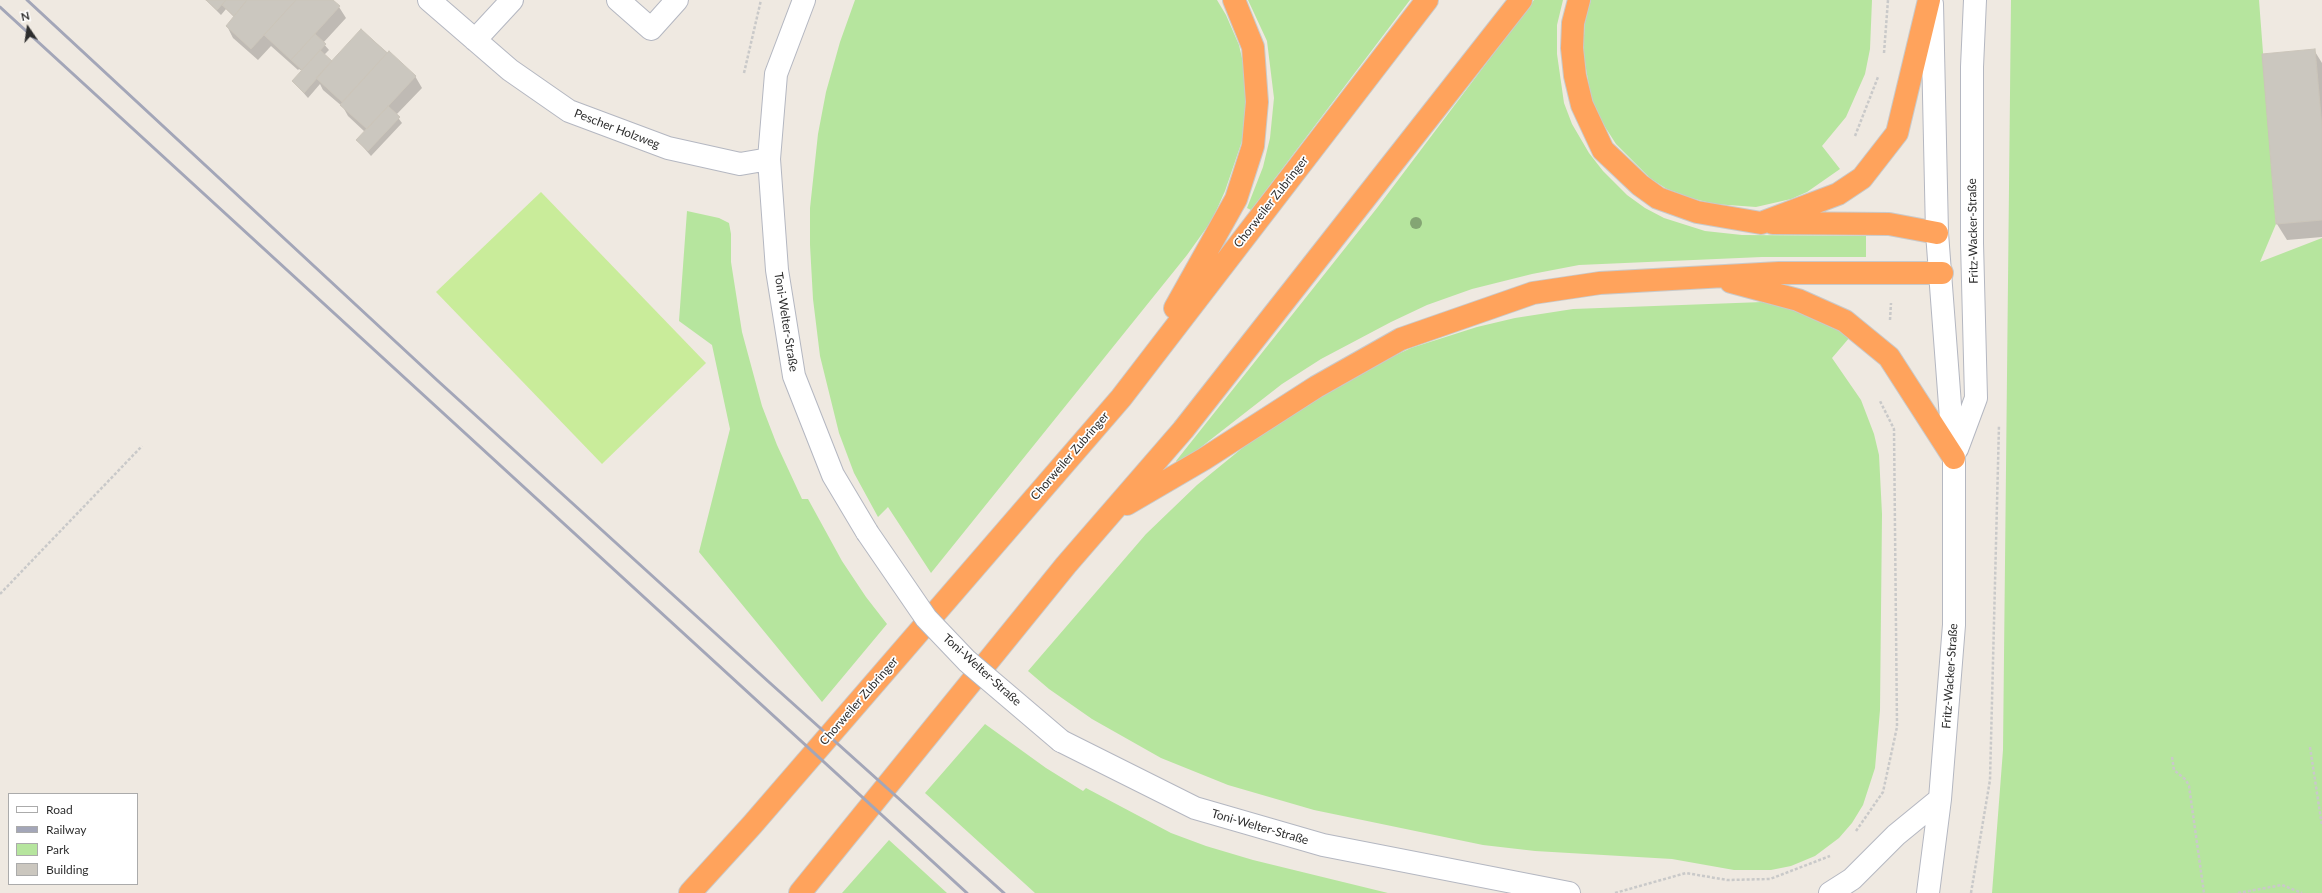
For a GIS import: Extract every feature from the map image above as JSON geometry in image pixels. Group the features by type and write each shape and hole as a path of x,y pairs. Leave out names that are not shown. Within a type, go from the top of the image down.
{"highway":[{"path":"1121,398 1205,257 1236,199 1253,146 1257,102 1253,47 1234,0"},
{"name":"Chorweiler Zubringer","path":"690,893 752,825 1121,398 1427,0"},
{"path":"800,893 1066,565 1183,430 1521,0"},
{"path":"1579,0 1573,23 1572,48 1575,76 1582,105 1603,150 1640,185 1658,198 1697,212 1762,223 1889,224 1937,233"},
{"path":"1762,223 1838,194 1862,178 1897,133 1930,0"},
{"path":"1111,513 1204,459 1316,387 1401,339 1533,293 1600,283 1712,278 1779,273 1942,273"},
{"path":"1712,278 1798,300 1845,322 1889,357 1954,458"}],"street":[{"name":"Pescher Holzweg","path":"429,0 510,70 569,111 604,126 668,148 740,164 769,159"},
{"path":"475,40 512,0"},
{"path":"618,0 651,28 677,0"},
{"name":"Toni-Welter-Straße","path":"804,0 776,74 769,159 777,270 794,376 833,475 867,532 926,618 967,661 1062,741 1195,808 1323,845 1569,893"},
{"name":"Fritz-Wacker-Straße","path":"1928,893 1940,799 1954,624 1954,458 1942,273 1937,233 1930,0"},
{"name":"Fritz-Wacker-Straße","path":"1954,458 1976,398 1972,245 1972,67 1975,0"},
{"path":"1937,233 1972,245 1942,273"},
{"path":"1830,893 1852,880 1896,835 1940,799"}],"path":[{"path":"1883,59 1888,0"},
{"path":"1862,178 1851,147 1880,73"},
{"path":"1878,349 1891,317 1891,273"},
{"path":"1852,835 1883,792 1896,727 1894,429 1877,394"},
{"path":"1971,893 1990,780 1999,417"},
{"path":"0,594 142,446"},
{"path":"2310,747 2322,826"},
{"path":"2172,756 2174,770 2186,780 2189,786 2204,893"},
{"path":"1615,893 1686,873 1727,880 1770,879 1830,856 1836,851"},
{"path":"1830,856 1852,880"},
{"path":"2238,893 2282,885 2302,893"}],"green space":[{"path":"855,0 1217,0 1226,15 1239,45 1245,71 1246,121 1242,141 1225,191 1212,220 1187,255 931,573 888,507 878,517 854,473 839,433 820,356 813,299 810,245 810,208 818,134 826,92 840,42"},
{"path":"1248,0 1410,0 1251,210 1247,208 1263,167 1270,138 1274,98 1267,41"},
{"path":"1534,0 1563,0 1557,25 1557,54 1564,103 1572,124 1589,153 1603,171 1627,195 1645,208 1664,218 1705,231 1742,235 1866,236 1866,257 1762,257 1579,265 1532,274 1472,289 1427,305 1321,359 1282,384 1178,465 1176,461 1377,208"},
{"path":"1591,0 1872,0 1870,49 1865,74 1846,117 1822,146 1840,169 1807,192 1791,199 1756,207 1714,204 1691,198 1667,189 1651,179 1616,144 1600,119 1591,97 1583,52 1585,19"},
{"path":"2011,0 2259,0 2276,224 2260,262 2322,238 2322,893 1992,893 2003,750"},
{"path":"541,192 706,363 602,464 436,292"},
{"path":"687,211 719,218 729,223 731,234 731,262 742,332 762,406 777,445 802,499 808,499 842,561 866,597 887,624 822,702 699,552 730,429 712,345 679,321"},
{"path":"1763,302 1783,305 1819,317 1850,337 1832,358 1861,400 1874,434 1879,455 1882,514 1880,710 1875,768 1863,805 1852,823 1839,838 1815,856 1791,866 1771,870 1734,870 1672,859 1535,851 1483,845 1314,810 1228,785 1161,758 1092,719 1049,689 1028,671 1146,534 1197,485 1262,432 1368,368 1411,348 1477,327 1515,318 1573,309"},
{"path":"985,724 1046,768 1083,791 1086,788 1171,833 1206,846 1253,860 1388,893 1035,893 925,793"},
{"path":"889,840 947,893 842,893"}],"building":[{"path":"206,0 226,0 217,10"},
{"path":"226,0 247,0 234,16 222,5"},
{"path":"247,0 296,0 251,49 226,26"},
{"path":"296,0 333,0 340,6 291,60 264,35"},
{"path":"361,29 387,53 342,102 316,78"},
{"path":"315,34 326,44 302,70 291,60"},
{"path":"2315,49 2322,128 2322,220 2276,224 2262,54"},
{"path":"320,50 332,61 304,93 292,81"},
{"path":"389,51 416,76 367,129 340,105"},
{"path":"388,106 400,117 368,151 356,140"}],"railway":[{"path":"27,0 438,381 770,683 1004,893"},
{"path":"0,7 967,893"}]}
